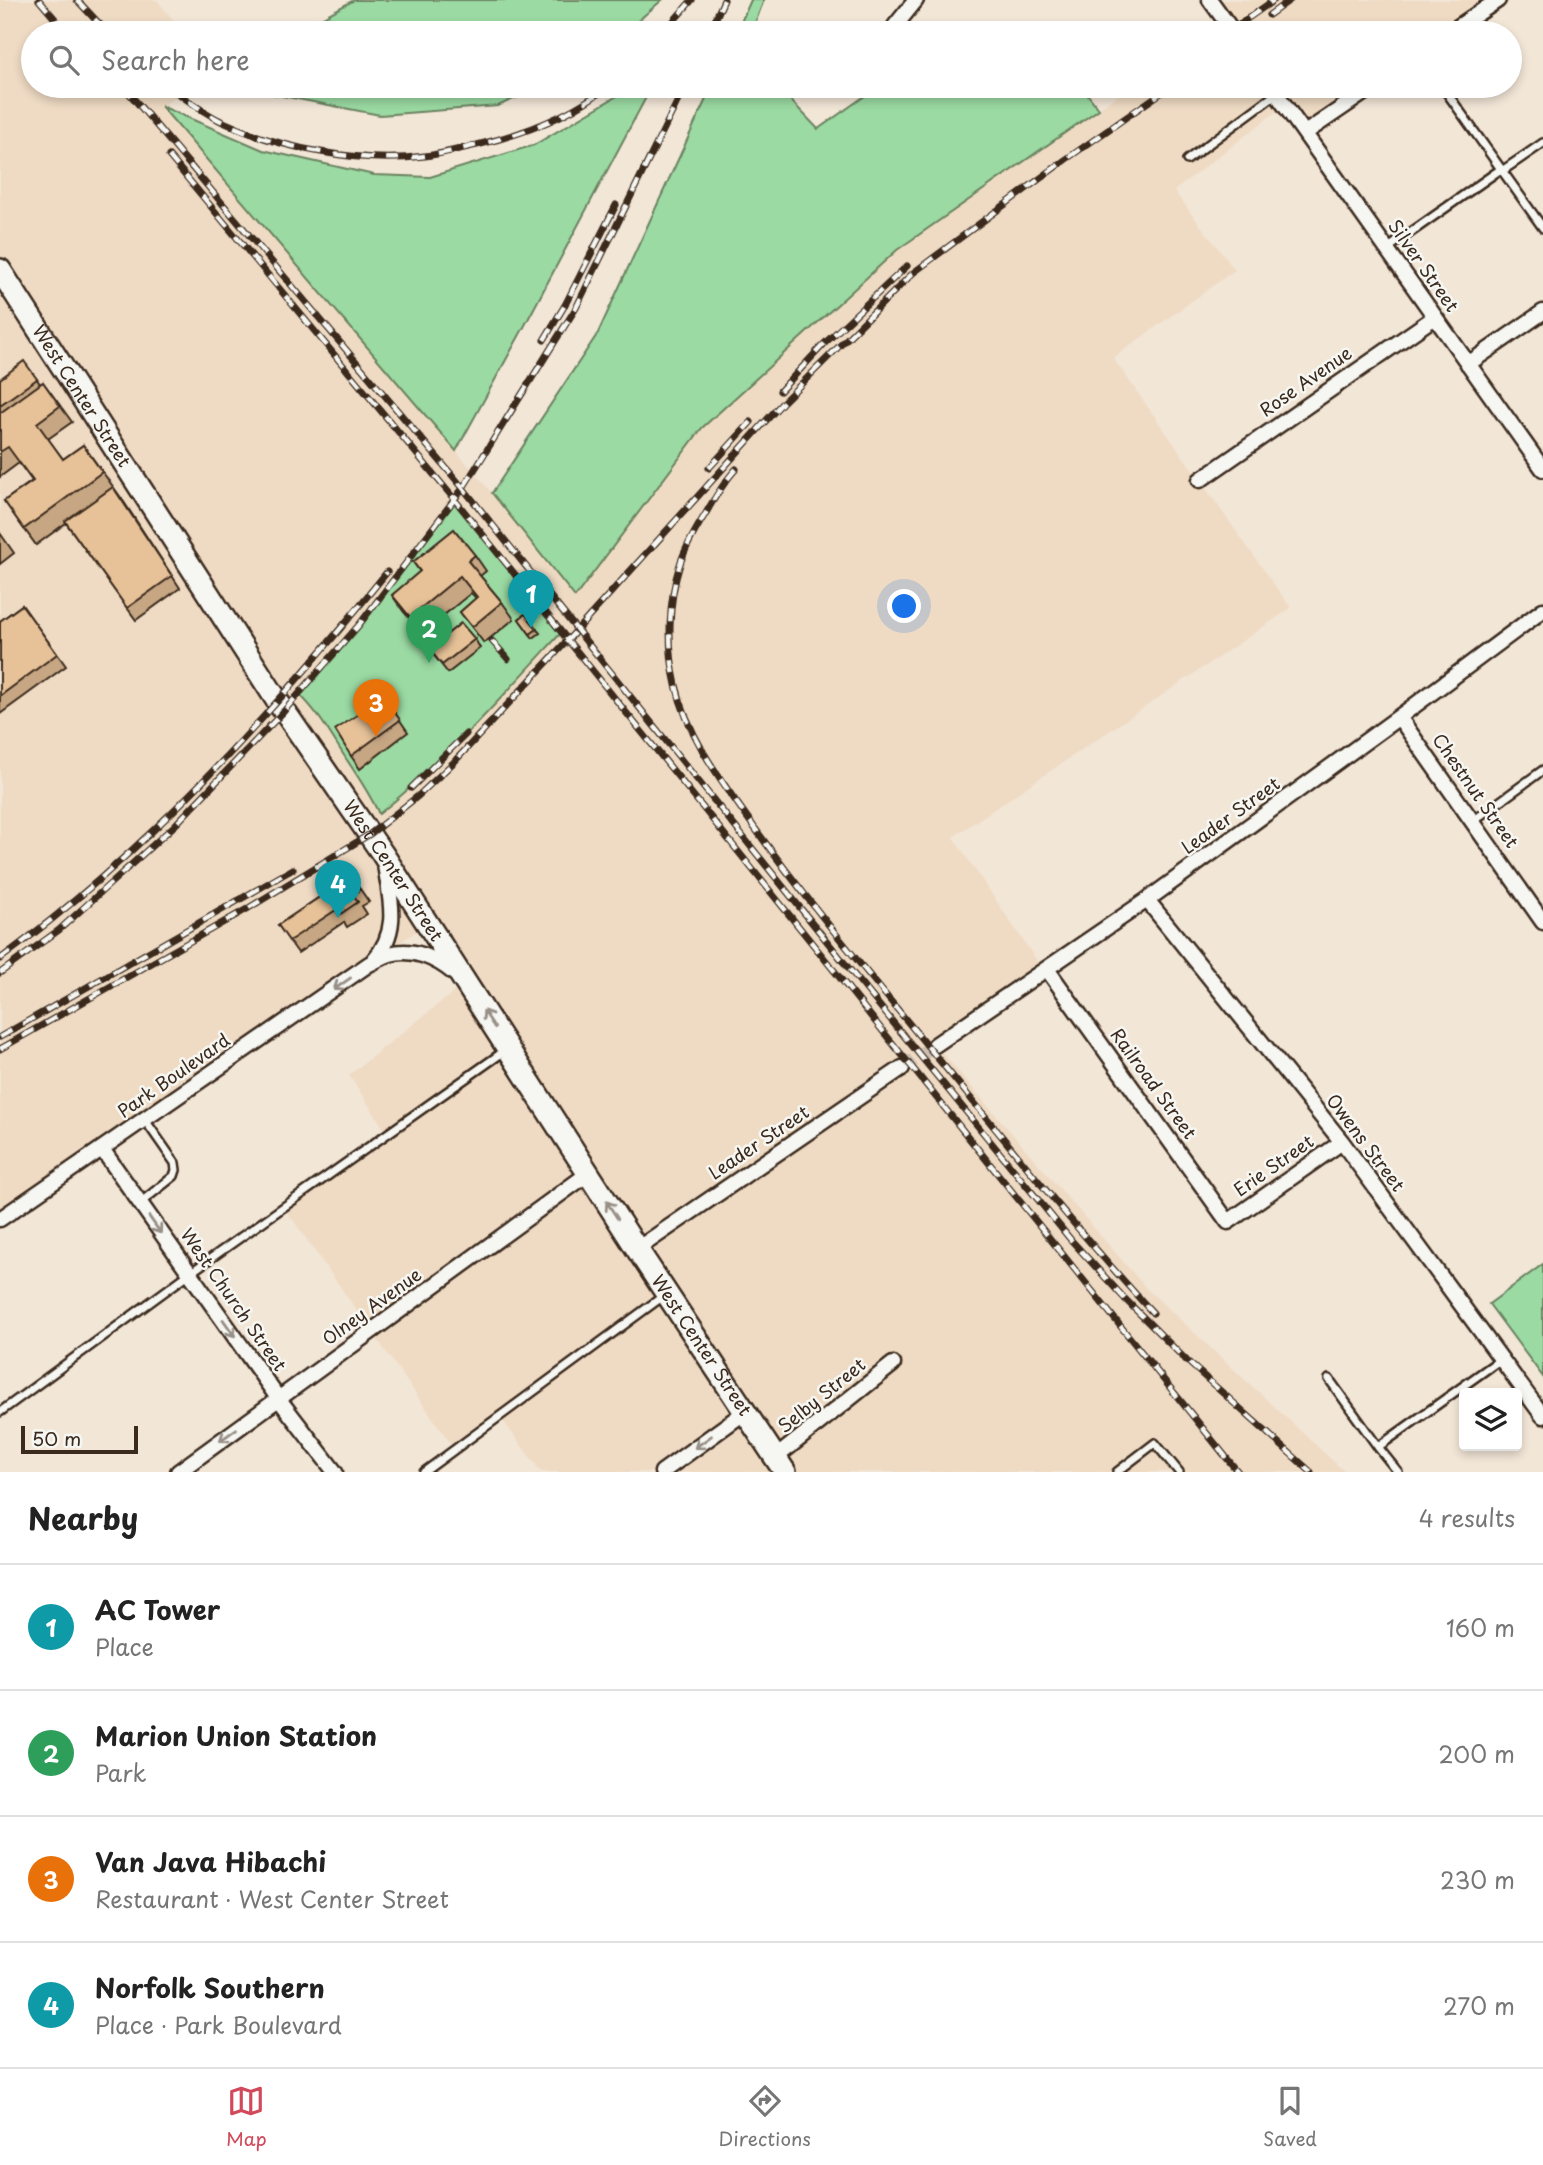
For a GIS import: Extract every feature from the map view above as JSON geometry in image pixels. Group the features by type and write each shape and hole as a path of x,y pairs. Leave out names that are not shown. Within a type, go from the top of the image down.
{"main road":[{"name":"West Center Street","path":"0,271 284,711 382,853 637,1249 780,1465"}],"street":[{"path":"899,21 916,0"},
{"path":"1210,0 1225,21"},
{"path":"1467,21 1498,0"},
{"name":"Silver Street","path":"1280,98 1543,469"},
{"path":"1305,133 1356,98"},
{"path":"1468,363 1543,312"},
{"name":"Rose Avenue","path":"1200,480 1435,317"},
{"name":"Leader Street","path":"936,1045 1147,900 1543,610"},
{"name":"Chestnut Street","path":"1399,717 1543,922"},
{"name":"Park Boulevard","path":"0,1219 369,964 381,953 390,937 392,916 382,853"},
{"name":"Owens Street","path":"1147,900 1342,1142 1543,1416"},
{"name":"Park Boulevard","path":"369,964 389,954 411,952 432,958 466,983"},
{"name":"Railroad Street","path":"1046,969 1228,1222"},
{"name":"Leader Street","path":"637,1249 902,1068"},
{"name":"Erie Street","path":"1228,1222 1342,1142"},
{"name":"West Church Street","path":"102,1149 278,1398 335,1472"},
{"name":"Olney Avenue","path":"178,1472 589,1173"},
{"name":"Selby Street","path":"780,1465 893,1364"},
{"path":"662,1472 745,1412"}],"lane":[{"path":"1187,160 1263,98"},
{"path":"1451,98 1543,228"},
{"path":"1387,248 1543,143"},
{"path":"1472,822 1543,770"},
{"path":"0,1412 190,1273 508,1049"},
{"path":"140,1203 174,1176 176,1170 175,1163 145,1120"},
{"path":"424,1472 667,1293"},
{"path":"1378,1447 1501,1359"},
{"path":"1329,1379 1398,1472"},
{"path":"1117,1472 1155,1443 1179,1472"}],"shaded area":[{"path":"0,0 157,0 174,21 21,21 21,98 174,98 162,107 492,493 575,597 702,428 897,250 1114,98 1373,98 1314,139 1286,104 1174,191 1235,270 1113,358 1291,608 953,837 1039,964 931,1040 1147,1289 1345,1472 541,1472 498,1414 454,1448 283,1206 386,1132 349,1075 465,983 427,924 0,1215"},
{"path":"1212,0 1511,0 1481,21 1220,21 1224,18"}],"green space":[{"path":"354,0 662,0 638,21 316,21"},
{"path":"751,0 764,0 756,21 741,21"},
{"path":"292,98 516,98 498,106 380,115"},
{"path":"614,98 646,98 456,451 161,106 263,150 374,175 430,177 534,145"},
{"path":"706,98 788,98 818,129 862,98 1090,98 1099,109 897,250 702,428 575,597 492,493 598,333"},
{"path":"455,500 561,633 451,750 379,814 324,724 299,694 359,625"},
{"path":"1543,1264 1543,1377 1489,1304"}],"building":[{"path":"24,361 37,379 0,405 0,379"},
{"path":"43,382 60,406 37,423 63,459 83,445 102,472 24,529 4,501 33,481 8,447 0,452 0,413"},
{"path":"113,487 172,576 127,608 65,521"},
{"path":"454,529 475,555 468,561 502,602 472,627 460,612 477,597 460,576 410,617 392,595 420,571 413,562"},
{"path":"22,605 57,654 0,696 0,621"},
{"path":"525,614 537,629 530,634 519,619"},
{"path":"461,623 475,639 442,665 429,649"},
{"path":"384,697 400,720 351,756 335,730"},
{"path":"351,876 360,890 353,894 358,902 339,915 336,910 289,941 278,925"}],"tunnel":[{"path":"902,1068 935,1045"}],"railway":[{"path":"39,0 57,21"},
{"path":"77,0 97,21"},
{"path":"674,21 692,0"},
{"path":"714,21 724,0"},
{"path":"1244,21 1274,0"},
{"path":"1269,15 1290,0"},
{"path":"133,98 463,488 1071,1240 1187,1361 1311,1472"},
{"path":"184,98 214,117 269,139 321,152 374,158 425,156 494,141 562,115 592,98"},
{"path":"0,973 59,930 175,825 284,711 359,625 463,488 576,308 679,98"},
{"path":"0,1049 247,909 370,834 418,796 454,762 567,641 783,402 913,273 1154,98"},
{"path":"169,156 455,500 1238,1472"},
{"path":"544,340 616,205"},
{"path":"780,391 825,343 907,266"},
{"path":"709,468 751,422"},
{"path":"736,469 716,495 688,544 673,593 670,624 673,670 682,705 698,742 742,810 817,910 1065,1214 1153,1313"},
{"path":"0,959 107,873 157,827 253,728 387,572"},
{"path":"492,641 508,659"},
{"path":"411,788 466,734"},
{"path":"0,1037 293,869"}],"place":[{"name":"AC Tower","path":"531,628"},
{"name":"Marion Union Station","path":"429,663"},
{"name":"Van Java Hibachi","path":"376,737"},
{"name":"Norfolk Southern","path":"338,918"}]}
